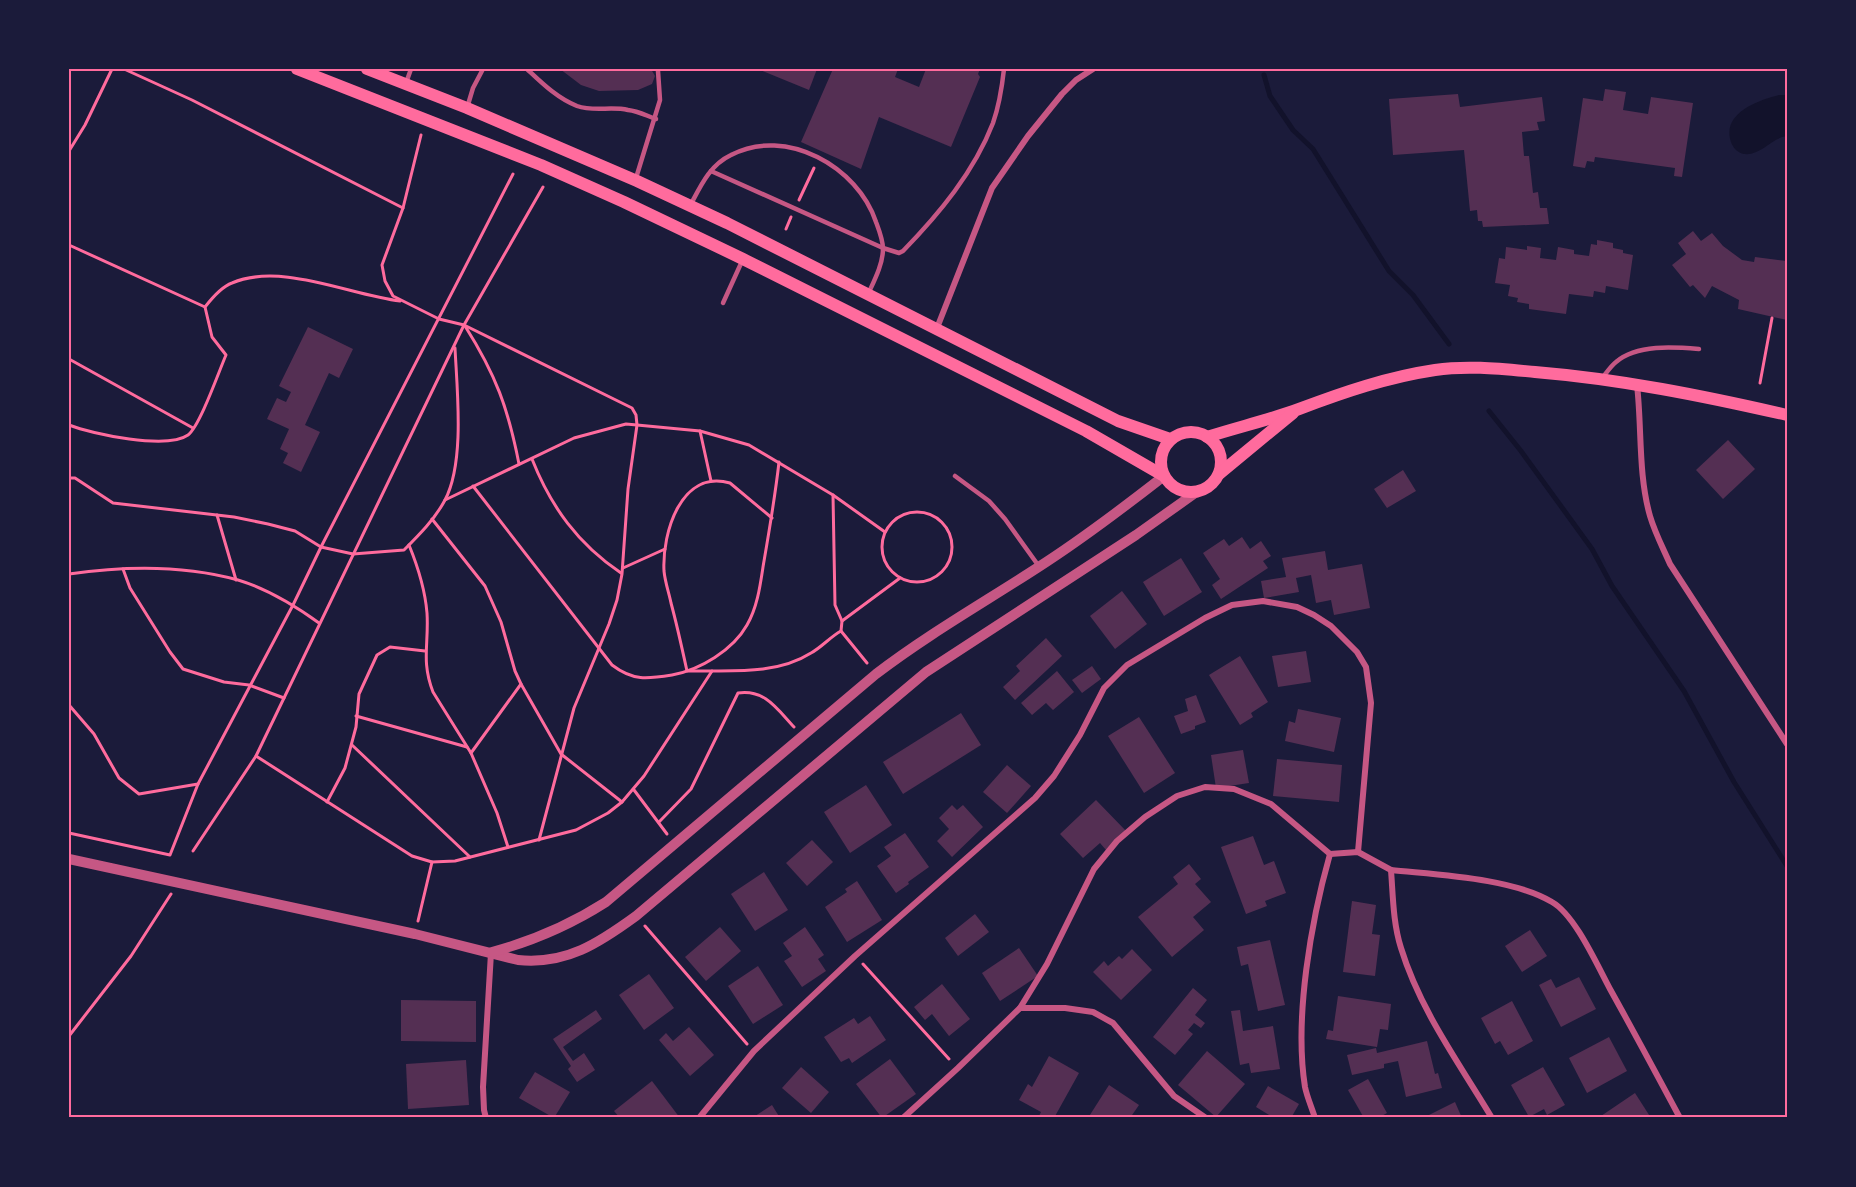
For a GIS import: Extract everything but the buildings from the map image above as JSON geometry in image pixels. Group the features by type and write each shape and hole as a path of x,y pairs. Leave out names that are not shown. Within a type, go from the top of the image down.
{"main road":[{"path":"297,69 541,165 743,259 1086,431 1164,476"},
{"path":"367,69 466,108 635,180 937,328 1118,421 1170,439"},
{"path":"1207,437 1299,409 1341,392 1437,369 1488,368 1601,380 1700,396 1787,415"},
{"path":"1218,475 1221,464 1220,454 1215,444 1207,437 1198,433 1179,434 1170,439 1164,447 1161,467 1170,484 1179,490 1198,491 1206,488 1218,475 1299,409"}],"street":[{"path":"937,328 992,188 1028,136 1062,94 1076,80 1093,69"},
{"path":"1637,385 1645,493 1659,541 1670,564 1787,744"},
{"path":"492,952 522,944 580,918 606,902 910,648 1039,567 1164,476"},
{"path":"69,859 415,934 512,959 532,962 560,959 607,936 636,916 926,672 1136,535 1198,491"},
{"path":"699,1118 754,1051 855,956 1035,798 1054,776 1080,735 1104,688 1127,665 1205,618 1232,605 1263,601 1297,607 1306,611 1331,626 1357,652 1366,667 1371,703 1358,852"},
{"path":"903,1118 1020,1008 1047,964 1094,869 1117,841 1145,817 1177,796 1205,787 1234,789 1271,804 1330,854 1358,852 1391,870 1470,879 1538,896 1552,902 1563,910 1593,958 1680,1118"},
{"path":"1315,1118 1305,1088 1302,1034 1306,982 1318,898 1330,854"},
{"path":"1391,870 1394,913 1401,948 1428,1012 1492,1118"},
{"path":"486,1118 483,1087 492,952"},
{"path":"1020,1008 1065,1008 1093,1012 1113,1023 1174,1096 1206,1118"}],"lane":[{"path":"406,84 411,69"},
{"path":"466,108 483,69"},
{"path":"527,69 544,86 578,106 594,110 628,110 656,119"},
{"path":"711,171 883,248 894,252 903,251 926,227 971,167 993,123 1005,69"},
{"path":"635,180 656,119 660,100 658,71"},
{"path":"690,206 711,171 732,154 757,147 780,146 806,152 833,165 857,187 874,216 883,248 868,295"},
{"path":"723,303 743,259"},
{"path":"1601,380 1617,362 1643,351 1677,347 1699,349"},
{"path":"955,476 989,501 1005,519 1039,567"}],"path":[{"path":"69,151 85,125 112,69"},
{"path":"124,69 192,100 403,208"},
{"path":"421,135 403,208 382,266 388,289 393,296 439,318 464,325 632,408 636,415 637,425 628,489 622,574 612,616 574,708 539,840"},
{"path":"69,833 170,855 198,784 293,605 513,174"},
{"path":"798,202 811,174"},
{"path":"193,851 256,756 464,325 543,187"},
{"path":"69,244 206,307"},
{"path":"69,425 127,440 152,441 176,439 188,435 226,356 212,337 206,307 213,297 230,283 250,277 305,279 377,298 405,302"},
{"path":"1760,383 1772,318"},
{"path":"464,325 501,391 512,428 519,465"},
{"path":"69,477 75,478 113,503 217,515 268,524 295,531 321,547 353,554 404,550 432,519 445,500 453,480 457,429 454,346"},
{"path":"69,359 193,428"},
{"path":"445,500 574,438 626,424 699,431 749,445 833,495 885,532"},
{"path":"699,431 711,481"},
{"path":"532,459 552,503 566,523 591,551 622,574"},
{"path":"687,671 720,652 747,626 757,600 772,518 779,462"},
{"path":"687,671 664,572 665,549 670,526 684,496 699,485 711,481 730,483 772,518"},
{"path":"473,486 612,665 629,676 649,679 687,671 748,670 790,662 810,654 841,631"},
{"path":"833,495 834,594 837,614 842,621 841,631 876,675"},
{"path":"917,511 936,517 944,523 952,541 950,561 938,576 919,583 900,578 887,566 883,558 882,540 885,532 898,517 917,511"},
{"path":"217,515 236,580"},
{"path":"432,519 484,586 501,622 515,671 561,754 622,802"},
{"path":"409,545 421,576 424,593 427,672 434,692 471,753 497,813 508,847"},
{"path":"622,569 665,549"},
{"path":"69,574 103,569 190,571 236,580 293,605 319,623"},
{"path":"123,570 130,588 183,669 224,682 249,685 284,698"},
{"path":"842,621 900,578"},
{"path":"327,802 345,768 352,745 362,683 380,651 394,647 425,651"},
{"path":"256,756 404,851 432,862 455,861 576,830 622,802 634,790 712,670"},
{"path":"471,753 521,684"},
{"path":"659,822 692,789 738,693 749,691 763,695 804,736"},
{"path":"69,705 94,734 119,778 139,794 198,784"},
{"path":"356,716 467,747"},
{"path":"352,745 470,857"},
{"path":"634,790 675,844"},
{"path":"415,934 432,862"},
{"path":"69,1036 131,956 178,884"},
{"path":"636,916 754,1051"},
{"path":"855,956 958,1068"}],"shaded area":[{"path":"1779,95 1787,95 1787,136 1750,154 1744,154 1734,148 1729,132 1731,123 1752,104"}],"waterway":[{"path":"1264,75 1270,96 1293,130 1313,149 1389,271 1413,295 1449,344"},
{"path":"1489,411 1592,549 1612,586 1684,691 1734,782 1787,866"}]}
